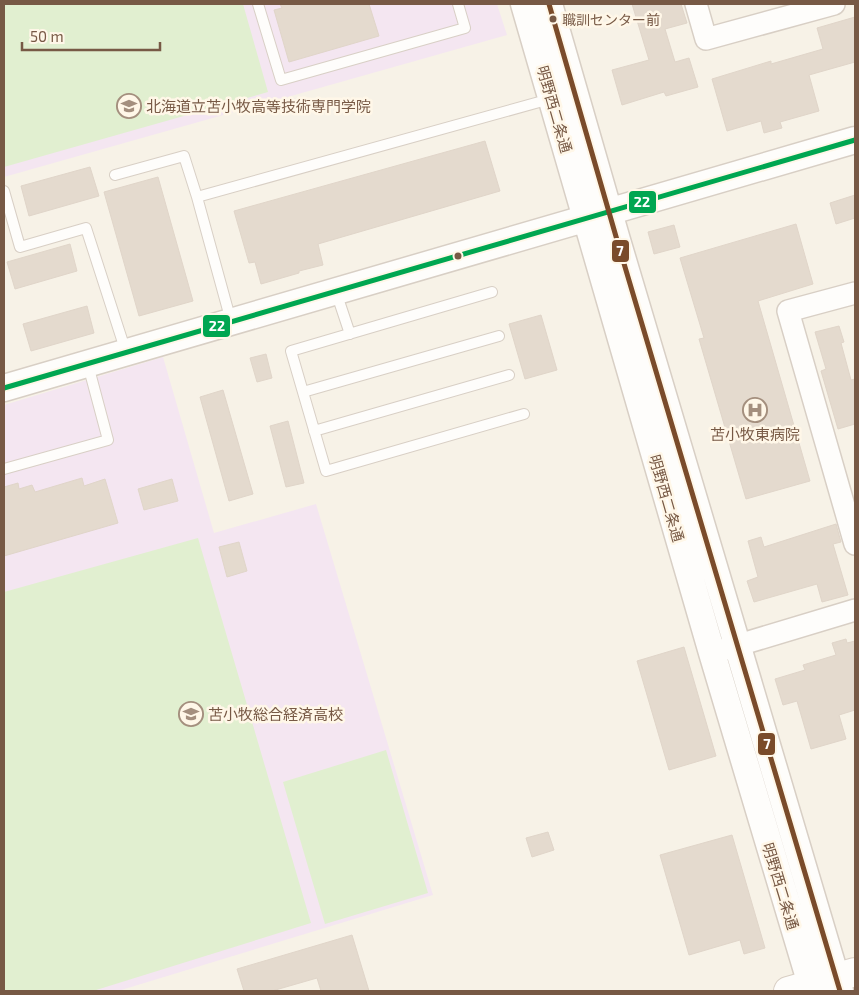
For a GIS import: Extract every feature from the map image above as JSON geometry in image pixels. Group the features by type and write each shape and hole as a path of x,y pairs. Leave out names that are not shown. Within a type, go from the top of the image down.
{"street":[{"name":"明野西二条通","path":"524,4 563,95 598,215 712,653 824,984"},
{"name":"明野西二条通","path":"550,4 563,95"},
{"path":"696,4 706,39 834,4"},
{"path":"4,387 127,353 855,140"},
{"name":"明野西二条通","path":"598,215 738,646 824,984"},
{"path":"855,293 788,310 855,544"},
{"path":"712,653 855,610"}],"lane":[{"path":"258,4 281,80 465,28 458,4"},
{"path":"197,197 563,95"},
{"path":"115,175 184,156 232,322"},
{"path":"4,191 20,247 86,228 127,353"},
{"path":"336,292 350,334"},
{"path":"492,292 291,351 326,471 524,414"},
{"path":"303,392 499,336"},
{"path":"4,469 108,440 87,364"},
{"path":"314,431 509,374"}],"shaded area":[{"name":"北海道立苫小牧高等技術専門学院","path":"4,4 497,4 507,35 4,177"},
{"name":"苫小牧総合経済高校","path":"163,357 214,533 316,504 433,895 118,991 4,991 4,405"}],"green space":[{"name":"北海道立苫小牧高等技術専門学院","path":"4,4 243,4 268,92 4,167"},
{"path":"198,538 311,923 93,991 4,991 4,592"},
{"path":"386,750 428,893 325,924 283,782"}],"building":[{"path":"280,4 369,4 379,36 289,62 274,10 282,8"},
{"path":"632,4 681,4 687,23 665,29 675,62 689,58 698,87 666,96 664,92 622,105 612,70 649,60"},
{"path":"855,17 855,62 809,75 819,111 780,122 782,128 764,133 761,121 727,131 712,79 771,61 771,64 823,49 817,28"},
{"path":"485,141 500,191 318,244 323,265 261,284 255,262 249,263 234,211"},
{"path":"90,167 99,196 29,216 21,186"},
{"path":"158,177 193,301 139,316 104,192"},
{"path":"855,195 855,218 836,224 830,203"},
{"name":"苫小牧東病院","path":"796,224 813,284 758,301 810,481 746,499 699,339 704,338 680,258"},
{"path":"674,225 680,247 654,254 648,232"},
{"path":"70,244 77,271 15,289 7,262"},
{"path":"87,306 94,333 31,351 23,324"},
{"path":"541,315 557,370 525,379 509,324"},
{"path":"839,326 844,342 841,343 851,380 855,379 855,424 838,429 821,371 826,369 815,332"},
{"path":"266,354 272,378 257,382 250,358"},
{"path":"223,390 253,494 229,501 200,397"},
{"path":"288,421 304,483 286,487 270,426"},
{"path":"82,478 84,486 105,479 118,523 4,556 4,487 18,483 19,489 32,485 35,492"},
{"path":"172,479 178,501 144,510 138,489"},
{"path":"836,524 841,542 833,544 848,595 822,602 817,584 754,602 747,581 758,577 748,541 761,537 764,547"},
{"path":"239,542 247,571 227,577 219,547"},
{"path":"846,639 847,643 855,641 855,710 839,715 846,739 811,749 797,701 783,705 775,679 805,670 803,665 836,655 832,643"},
{"path":"684,647 716,756 669,770 637,661"},
{"path":"548,832 554,850 532,857 526,838"},
{"path":"732,835 765,948 744,954 740,940 689,955 660,855"},
{"path":"352,935 369,991 321,991 317,978 272,991 244,991 237,969"}],"transit line":[{"name":"7","path":"549,4 617,240 840,991"},
{"name":"22","path":"4,388 855,140"}],"place":[{"name":"職訓センター前","path":"553,19"},
{"name":"北海道立苫小牧高等技術専門学院","path":"129,106"},
{"name":"苫小牧東病院","path":"755,410"},
{"name":"苫小牧総合経済高校","path":"191,714"}]}
